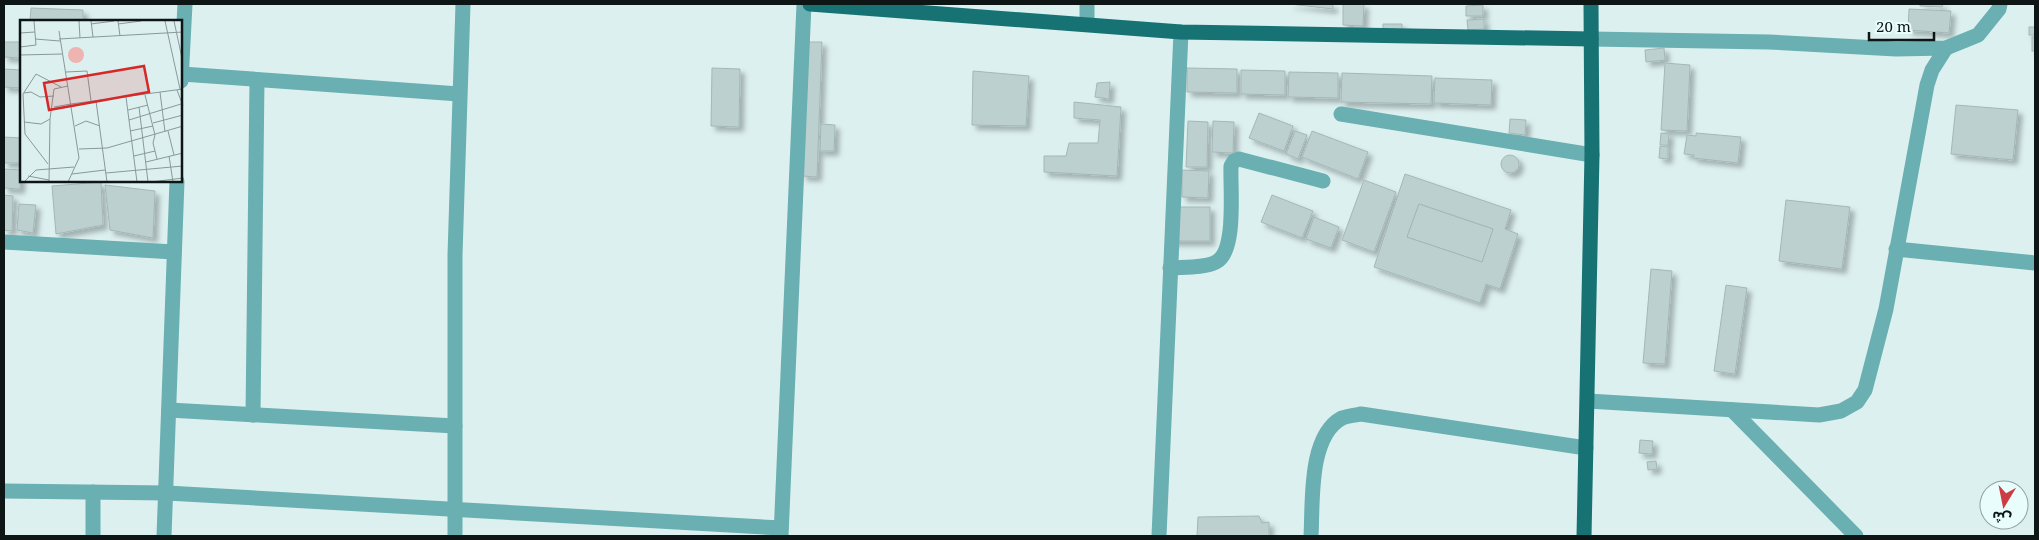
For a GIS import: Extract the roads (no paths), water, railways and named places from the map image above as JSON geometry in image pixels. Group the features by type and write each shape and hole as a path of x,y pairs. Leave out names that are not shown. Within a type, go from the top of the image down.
{"main road":[{"path":"810,4 1181,32 1591,38"},
{"path":"1584,536 1592,155 1591,4"}],"street":[{"path":"185,4 182,74 459,94"},
{"path":"455,536 454,255 463,4"},
{"path":"4,491 166,493 456,509 781,532 804,4"},
{"path":"1086,24 1087,4"},
{"path":"1591,38 1769,42 1896,49 1946,48 1978,35 1999,9 2000,4"},
{"path":"1159,536 1181,32"},
{"path":"1588,401 1819,415 1841,411 1857,402 1865,390 1886,309 1927,85 1932,70 1946,48"},
{"path":"253,415 257,80"},
{"path":"1341,114 1592,155"},
{"path":"1170,268 1215,263 1224,257 1229,244 1231,166 1234,161 1239,160 1323,181"},
{"path":"164,536 177,182"},
{"path":"4,242 174,252"},
{"path":"1896,249 2035,263"},
{"path":"169,410 455,426"},
{"path":"1732,410 1856,536"},
{"path":"1311,536 1317,450 1329,431 1342,418 1361,414 1586,448"},
{"path":"93,492 93,536"}]}
